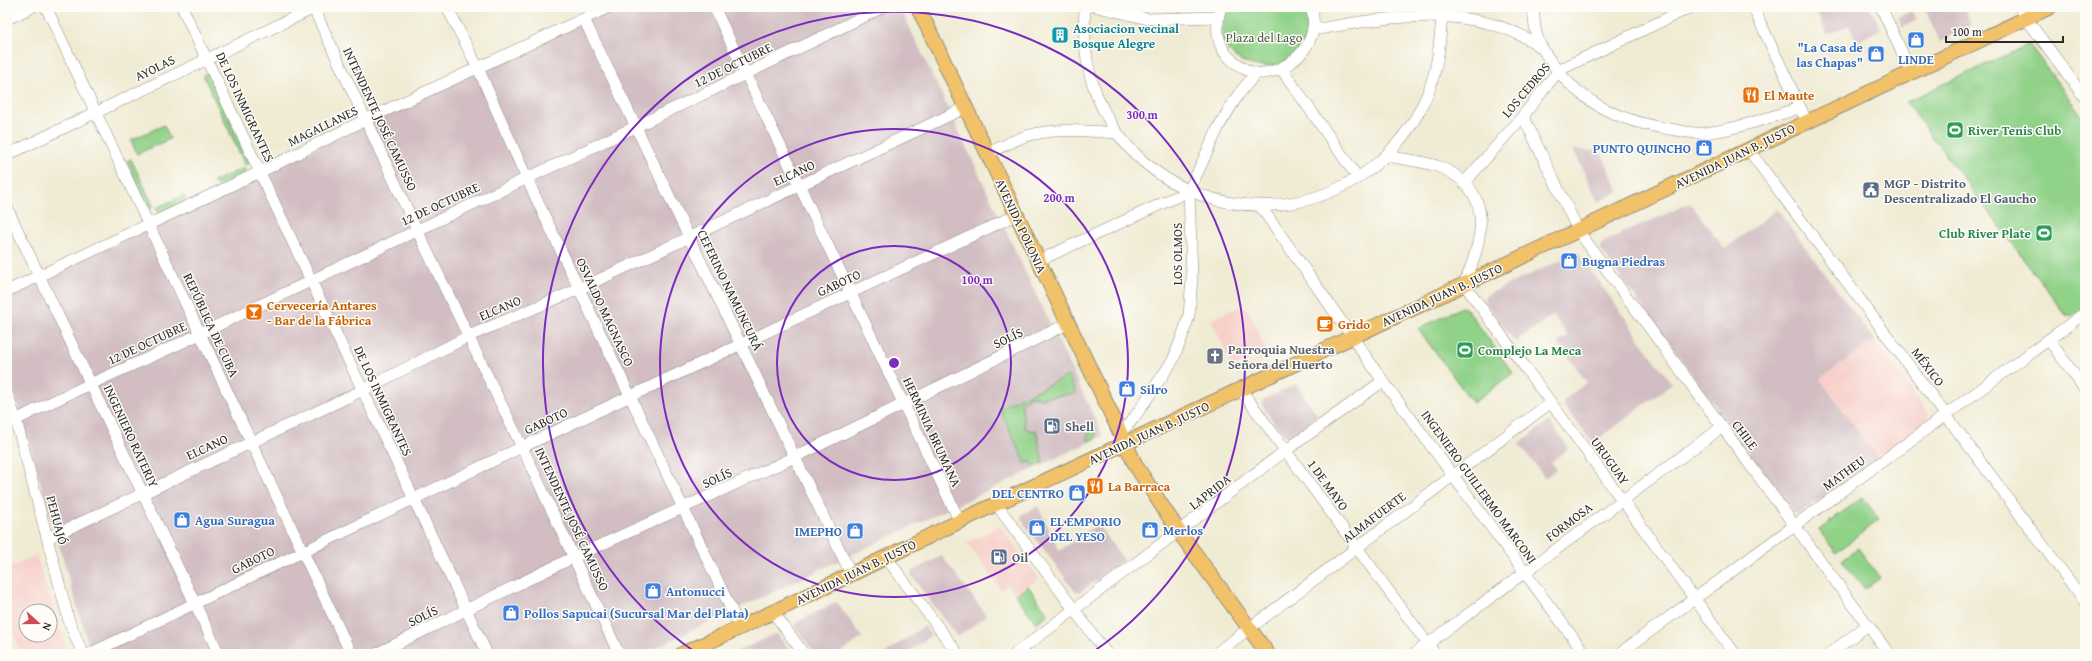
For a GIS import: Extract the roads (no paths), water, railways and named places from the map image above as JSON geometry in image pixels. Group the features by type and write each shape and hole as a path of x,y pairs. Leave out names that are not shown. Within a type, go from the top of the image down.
{"main road":[{"name":"AVENIDA POLONIA","path":"918,7 1067,324 1136,466 1180,532 1268,654"},
{"name":"AVENIDA JUAN B. JUSTO","path":"682,654 740,628 960,522 1123,439 1241,390 1464,284 1579,232 1748,149 1912,72 2023,13 2050,7"}],"street":[{"path":"7,19 32,7"},
{"name":"REPÚBLICA DE CUBA","path":"46,7 351,654"},
{"name":"DE LOS INMIGRANTES","path":"182,7 487,654"},
{"name":"AYOLAS","path":"7,155 314,7"},
{"name":"INTENDENTE JOSÉ CAMUSSO","path":"314,7 365,120 522,447 619,654"},
{"name":"OSVALDO MAGNASCO","path":"447,7 478,68 527,179 740,628"},
{"name":"MAGALLANES","path":"7,292 260,172 365,120 608,7"},
{"name":"HERMINIA BRUMANA","path":"714,7 960,522"},
{"name":"12 DE OCTUBRE","path":"12,421 637,128 883,7"},
{"path":"1085,7 1085,49 1096,93 1117,133 1138,157 1163,177 1189,191 1224,203 1261,207 1293,204 1327,194 1358,178 1386,156 1402,138 1416,117 1427,94 1435,71 1441,11"},
{"path":"1098,7 1148,19 1220,12 1218,42 1223,51 1235,63 1256,73 1270,72 1281,68 1293,62 1303,52 1310,41 1313,28 1310,7"},
{"path":"1533,7 1534,22 1541,47"},
{"name":"LOS CEDROS","path":"1464,183 1523,116 1559,70 1691,7"},
{"path":"1753,7 1806,122"},
{"path":"1881,7 1912,72"},
{"path":"1313,28 1319,29 1402,17 1424,17 1441,11 1502,28 1519,34 1541,47 1578,93 1591,103 1621,117 1657,128 1701,133 1717,132 1800,108"},
{"path":"2023,13 2085,98"},
{"name":"CEFERINO NAMUNCURÁ","path":"584,19 851,574"},
{"path":"1281,68 1358,178"},
{"name":"LOS OLMOS","path":"1123,439 1138,412 1173,360 1189,316 1192,277 1189,191 1219,126 1238,95 1256,73"},
{"name":"ELCANO","path":"48,538 363,390 469,336 579,289 966,108"},
{"name":"CHILE","path":"1523,116 1579,232 1889,654"},
{"path":"987,154 1019,139 1042,133 1075,130 1117,133"},
{"name":"MÉXICO","path":"1748,149 2085,602"},
{"path":"1386,156 1437,166 1464,183 1476,201 1482,221 1479,245 1464,284"},
{"path":"1038,261 1189,191"},
{"name":"INGENIERO GUILLERMO MARCONI","path":"1261,207 1383,381 1585,654"},
{"name":"INGENIERO RATERIY","path":"7,208 218,654"},
{"name":"GABOTO","path":"89,654 522,447 1016,215"},
{"name":"URUGUAY","path":"1464,284 1735,654"},
{"name":"MATHEU","path":"1619,654 2085,313"},
{"name":"SOLÍS","path":"376,654 574,557 683,509 904,405 1067,324"},
{"path":"2049,340 2085,389"},
{"name":"LAPRIDA","path":"1015,654 1180,532 1285,451 1383,381"},
{"name":"1 DE MAYO","path":"1241,390 1435,654"},
{"name":"PEHUAJÓ","path":"7,393 12,421 48,538 69,621 83,654"},
{"name":"ALMAFUERTE","path":"1215,654 1550,403"},
{"name":"FORMOSA","path":"1414,654 1722,428"},
{"path":"996,504 1107,654"},
{"path":"886,557 958,654"},
{"path":"773,612 804,654"},
{"path":"1829,654 1868,626"}],"place":[{"name":"Asociacion vecinal Bosque Alegre","path":"1060,35"},
{"name":"LINDE","path":"1916,40"},
{"name":"\"La Casa de las Chapas\"","path":"1876,54"},
{"name":"El Maute","path":"1751,95"},
{"name":"River Tenis Club","path":"1955,130"},
{"name":"PUNTO QUINCHO","path":"1704,148"},
{"name":"MGP - Distrito Descentralizado El Gaucho","path":"1871,190"},
{"name":"Club River Plate","path":"2044,233"},
{"name":"Bugna Piedras","path":"1569,261"},
{"name":"Cervecería Antares - Bar de la Fábrica","path":"254,312"},
{"name":"Grido","path":"1325,324"},
{"name":"Complejo La Meca","path":"1465,350"},
{"name":"Parroquia Nuestra Señora del Huerto","path":"1215,356"},
{"name":"Silro","path":"1127,389"},
{"name":"Shell","path":"1052,426"},
{"name":"La Barraca","path":"1095,486"},
{"name":"DEL CENTRO","path":"1077,493"},
{"name":"Agua Suragua","path":"182,520"},
{"name":"EL EMPORIO DEL YESO","path":"1037,528"},
{"name":"Merlos","path":"1150,530"},
{"name":"IMEPHO","path":"855,531"},
{"name":"Oil","path":"999,557"},
{"name":"Antonucci","path":"653,591"},
{"name":"Pollos Sapucai (Sucursal Mar del Plata)","path":"511,613"}],"park label":[{"name":"Plaza del Lago","path":"1264,37"}]}
